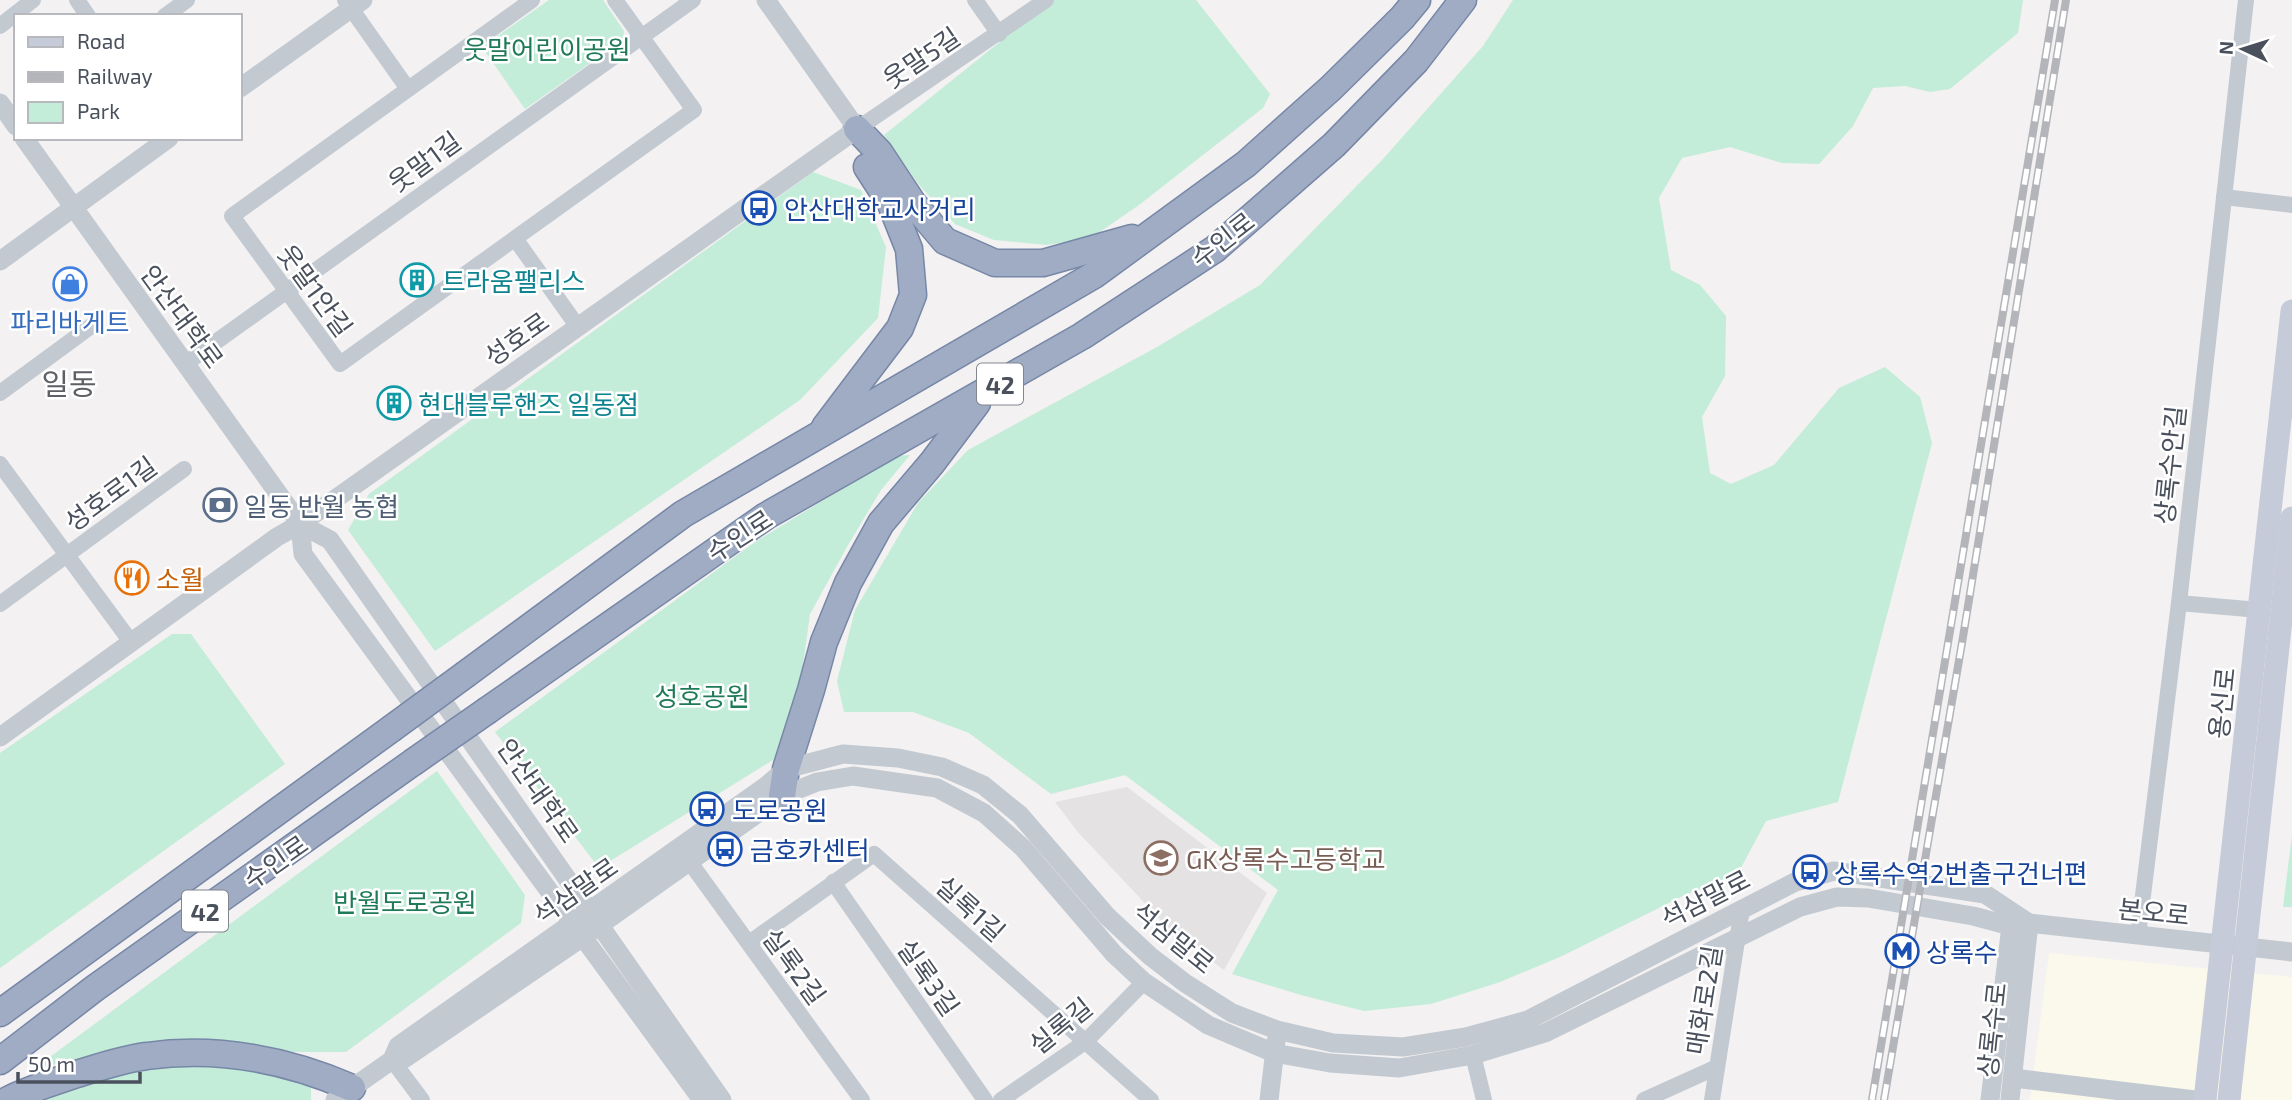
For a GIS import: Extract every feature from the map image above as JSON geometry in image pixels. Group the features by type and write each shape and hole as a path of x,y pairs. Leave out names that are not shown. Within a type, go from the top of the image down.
{"highway":[{"name":"수인로","path":"0,1013 683,514 1094,275 1255,155 1331,88 1417,0"},
{"name":"수인로","path":"0,1062 95,988 766,516 1082,336 1214,249 1334,145 1416,61 1463,0"},
{"path":"858,129 879,152 912,202 945,241 995,262 1043,263 1154,231"},
{"path":"817,438 900,328 913,295 909,248 891,204 864,163 858,129"},
{"path":"782,796 786,769 824,642 848,583 881,523 932,463 983,394"},
{"path":"8,1100 39,1087 146,1056 197,1054 260,1058 316,1072 343,1094"}],"main road":[{"name":"용신로","path":"2229,1100 2235,945 2259,610 2292,311"},
{"name":"용신로","path":"2205,1100 2235,945 2292,518"}],"street":[{"path":"15,14 33,0"},
{"path":"167,14 187,0"},
{"name":"웃말1안길","path":"532,0 232,216 340,364 694,110 615,0"},
{"name":"웃말1길","path":"185,364 693,0"},
{"path":"766,0 858,129"},
{"path":"975,0 999,34"},
{"name":"웃말5길","path":"858,129 1046,0"},
{"name":"상록수안길","path":"2138,936 2179,603 2246,0"},
{"path":"242,86 353,3 408,89"},
{"path":"0,26 14,15"},
{"path":"0,103 14,123"},
{"name":"성호로","path":"0,737 278,537 858,129"},
{"name":"안산대학로","path":"25,140 300,524 330,540 722,1100"},
{"path":"0,261 166,140"},
{"path":"2224,197 2292,205"},
{"path":"516,240 578,327"},
{"path":"0,393 94,324"},
{"name":"성호로1길","path":"0,464 131,642"},
{"name":"성호로1길","path":"66,556 184,469"},
{"name":"안산대학로","path":"300,524 303,554 702,1100"},
{"path":"0,604 66,556"},
{"path":"2179,603 2259,610"},
{"name":"석삼말로","path":"596,918 786,769 843,754 898,758 942,767 983,785 1020,815 1108,916 1150,956 1185,983 1232,1013 1277,1030 1333,1043 1403,1047 1466,1037 1528,1020 1795,882 1834,871 1985,894 2020,925"},
{"name":"석삼말로","path":"343,1094 392,1060 404,1059 578,930 689,861 782,796 817,782 853,776 937,788 984,813 1023,848 1114,954 1144,982 1208,1025 1274,1053 1330,1063 1399,1068 1473,1055 1545,1033 1800,906 1838,897 1867,898 2020,925"},
{"name":"실록1길","path":"749,943 874,854 1151,1100"},
{"name":"실록2길","path":"689,861 862,1100"},
{"name":"실록3길","path":"832,883 985,1100"},
{"name":"매화로2길","path":"1712,1100 1742,909"},
{"name":"본오로","path":"2020,925 2292,952"},
{"name":"상록수로","path":"2010,1100 2020,925"},
{"name":"상록수로","path":"1990,1100 2020,925"},
{"name":"실록길","path":"1001,1100 1085,1042 1144,982"},
{"path":"1269,1100 1277,1030"},
{"path":"1473,1055 1484,1100"},
{"path":"392,1060 422,1100"},
{"path":"1644,1100 1717,1067"},
{"path":"2012,1078 2104,1094 2195,1100"}],"shaded area":[{"name":"GK상록수고등학교","path":"1127,787 1267,893 1224,970 1171,931 1077,831 1055,802"},
{"path":"2049,953 2292,977 2292,1100 2030,1100"}],"green space":[{"name":"웃말어린이공원","path":"549,0 603,0 624,31 623,40 525,109 482,47"},
{"path":"1052,0 1196,0 1270,94 1263,108 1139,205 1091,238 1047,245 994,240 955,224 920,186 884,135"},
{"path":"1513,0 2023,0 2018,33 1950,89 1930,92 1905,86 1873,88 1853,126 1819,164 1782,163 1730,147 1682,158 1659,198 1671,270 1700,285 1726,316 1725,376 1702,417 1710,473 1731,484 1774,465 1839,388 1885,367 1920,397 1932,443 1838,802 1766,821 1736,877 1687,894 1562,956 1500,982 1431,1004 1364,1011 1232,974 1278,890 1125,775 1051,794 969,733 913,712 844,712 837,681 855,610 918,503 968,450 1157,347 1260,285 1383,159 1483,46"},
{"path":"813,172 861,190 886,247 878,318 800,400 435,651 348,530 369,494"},
{"name":"성호공원","path":"910,455 881,490 810,614 795,723 773,760 599,868 495,732 755,542 896,456"},
{"path":"172,634 191,634 285,764 0,968 0,753"},
{"name":"반월도로공원","path":"437,771 525,895 521,923 346,1052 285,1052 175,1043 35,1068"},
{"path":"2292,835 2292,907 2283,907"},
{"path":"201,1059 311,1078 311,1100 39,1100 97,1074"}],"railway":[{"path":"1872,1100 2055,0"},
{"path":"1884,1100 1963,637 2066,0"}],"place":[{"name":"안산대학교사거리","path":"759,208"},
{"name":"트라움팰리스","path":"417,280"},
{"name":"파리바게트","path":"70,284"},
{"name":"현대블루핸즈 일동점","path":"394,403"},
{"name":"일동 반월 농협","path":"220,505"},
{"name":"소월","path":"132,578"},
{"name":"도로공원","path":"707,809"},
{"name":"금호카센터","path":"725,849"},
{"name":"GK상록수고등학교","path":"1161,858"},
{"name":"상록수역2번출구건너편","path":"1810,872"},
{"name":"상록수","path":"1902,951"}],"district":[{"name":"일동","path":"69,383"}]}
